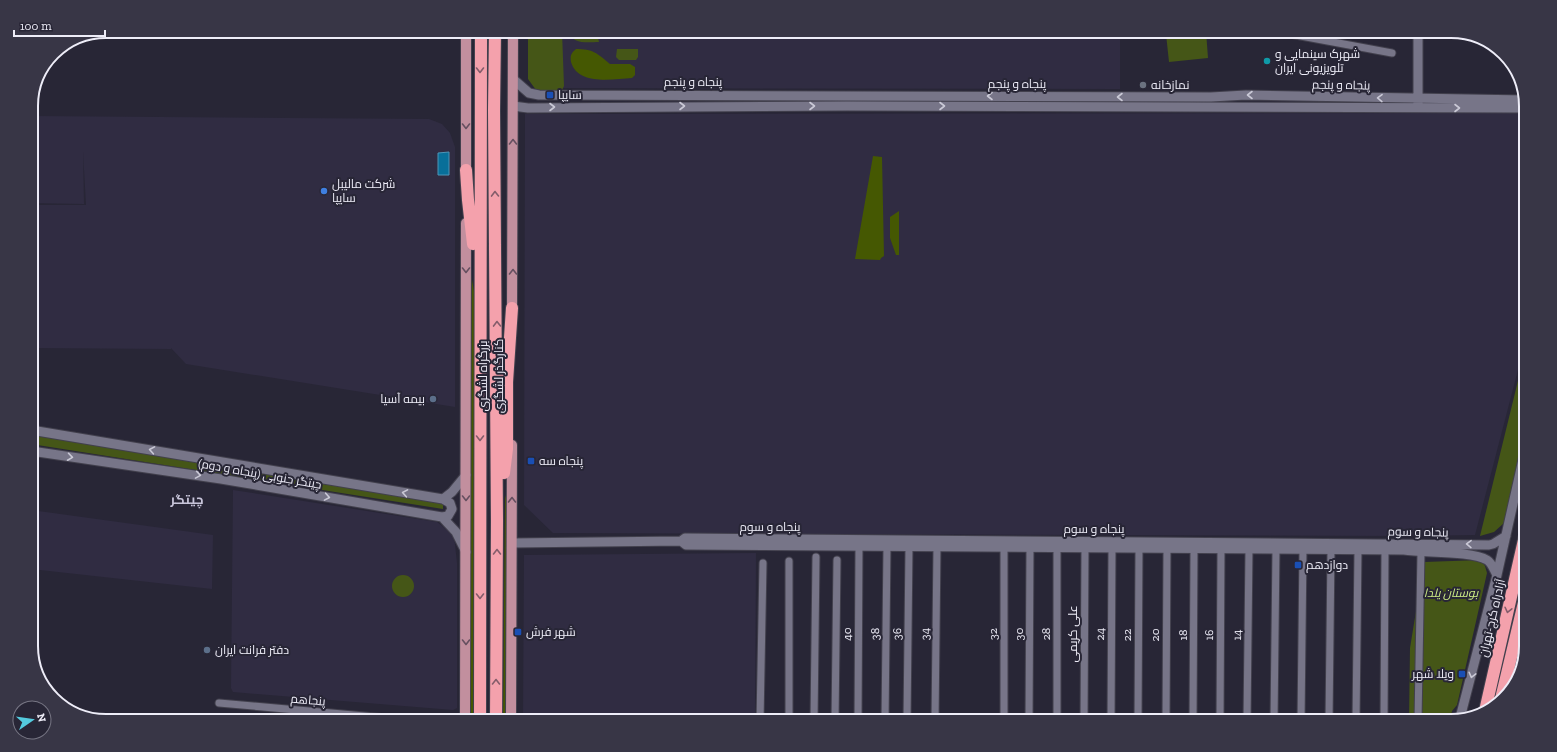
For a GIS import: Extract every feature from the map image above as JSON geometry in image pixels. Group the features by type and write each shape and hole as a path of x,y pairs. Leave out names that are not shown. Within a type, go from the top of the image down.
{"highway":[{"name":"بزرگراه لشگری","path":"480,38 480,714"},
{"name":"بزرگراه لشگری","path":"495,38 497,521 496,714"},
{"path":"466,170 468,200 480,289"},
{"path":"497,521 507,448 507,382 512,308"},
{"name":"آزادراه کرج-تهران","path":"1487,704 1519,562"},
{"path":"1503,690 1519,623"}],"main road":[{"path":"466,38 466,714"},
{"name":"کنارگذر لشگری","path":"511,714 513,38"},
{"path":"1418,38 1418,108"},
{"path":"513,79 529,93 534,94 533,108"},
{"name":"پنجاه و پنجم","path":"534,94 847,95 1211,102 1418,108 1519,108"},
{"path":"847,95 847,106"},
{"name":"پنجاه و پنجم","path":"513,106 533,108 1211,102 1246,95 1519,100"},
{"name":"چیتگر جنوبی (پنجاه و دوم)","path":"38,431 443,499"},
{"name":"چیتگر جنوبی (پنجاه و دوم)","path":"38,452 221,479 442,517"},
{"path":"442,517 448,516 452,509 450,503 443,499 452,492 466,475"},
{"path":"1461,713 1497,575 1519,478"},
{"path":"442,517 456,532 466,552"},
{"path":"1488,560 1493,560 1496,556 1496,551 1493,544 1506,536"},
{"name":"پنجاه و سوم","path":"512,543 681,541 685,538 693,538 1404,547 1493,544"},
{"name":"پنجاه و سوم","path":"681,541 686,545 1030,548 1384,550 1404,547 1421,552 1475,555 1488,560"},
{"path":"1488,560 1497,575"}],"street":[{"path":"1312,38 1392,53"},
{"name":"40","path":"858,714 859,546"},
{"name":"38","path":"885,714 887,546"},
{"name":"36","path":"907,714 909,546"},
{"name":"34","path":"935,714 937,547"},
{"name":"32","path":"1004,547 1004,714"},
{"name":"30","path":"1029,714 1030,548"},
{"name":"28","path":"1057,548 1057,714"},
{"name":"علی کریمی","path":"1084,714 1085,548"},
{"name":"24","path":"1111,714 1112,548"},
{"name":"22","path":"1138,714 1139,548"},
{"name":"20","path":"1166,714 1167,549"},
{"name":"18","path":"1193,714 1194,549"},
{"name":"16","path":"1220,714 1221,549"},
{"name":"14","path":"1247,714 1248,549"},
{"path":"1274,714 1276,549"},
{"path":"1301,714 1303,550"},
{"path":"1329,714 1331,550"},
{"path":"1356,714 1358,550"},
{"path":"1384,550 1384,714"},
{"path":"1418,714 1421,552"},
{"path":"814,714 816,557"},
{"path":"835,714 837,560"},
{"path":"788,714 789,561"},
{"path":"760,714 763,563"},
{"name":"پنجاهم","path":"219,703 342,714"}],"shaded area":[{"path":"530,38 1120,38 1120,89 537,88"},
{"path":"1519,113 1519,366 1475,535 553,533 524,505 525,114"},
{"path":"38,116 429,119 442,124 450,133 455,147 455,407 186,364 171,348 38,348 38,205 86,205 83,151 84,204 38,203"},
{"path":"233,490 437,522 454,535 457,563 457,708 453,710 233,692 231,688"},
{"path":"38,511 213,535 212,589 38,570"},
{"path":"756,553 755,714 523,714 524,555"}],"green space":[{"path":"528,38 562,38 564,86 562,90 536,90 528,79"},
{"path":"572,38 598,38 599,42 581,42"},
{"path":"1166,38 1207,38 1208,58 1169,62"},
{"path":"576,49 594,52 610,64 630,64 635,67 635,75 632,78 606,80 588,78 581,75 575,70 571,62 571,55"},
{"path":"617,49 638,49 638,57 636,60 619,60 616,57"},
{"path":"873,156 882,157 884,256 880,260 855,259"},
{"path":"899,211 899,255 896,255 890,238 890,217"},
{"path":"469,262 477,309 476,714 469,714"},
{"path":"1519,377 1519,458 1504,523 1494,532 1480,536"},
{"path":"38,436 443,503 443,509 38,445"},
{"path":"509,482 509,714 503,714 505,499"},
{"name":"بوستان یلدا","path":"1481,560 1487,573 1457,705 1451,714 1409,714 1410,648 1424,562"},
{"path":"403,575 411,578 414,586 411,594 403,597 395,594 392,586 395,578"}],"water":[{"path":"449,152 449,175 438,175 438,153"}],"place":[{"name":"شهرک سینمایی و تلویزیونی ایران","path":"1267,61"},
{"name":"نمازخانه","path":"1143,85"},
{"name":"سایپا","path":"550,95"},
{"name":"شرکت مالیبل سایپا","path":"324,191"},
{"name":"بیمه آسیا","path":"433,399"},
{"name":"پنجاه سه","path":"531,461"},
{"name":"دوازدهم","path":"1298,565"},
{"name":"شهر فرش","path":"518,632"},
{"name":"دفتر فرانت ایران","path":"207,650"},
{"name":"ویلا شهر","path":"1462,674"}],"district":[{"name":"چیتگر","path":"187,499"}]}
